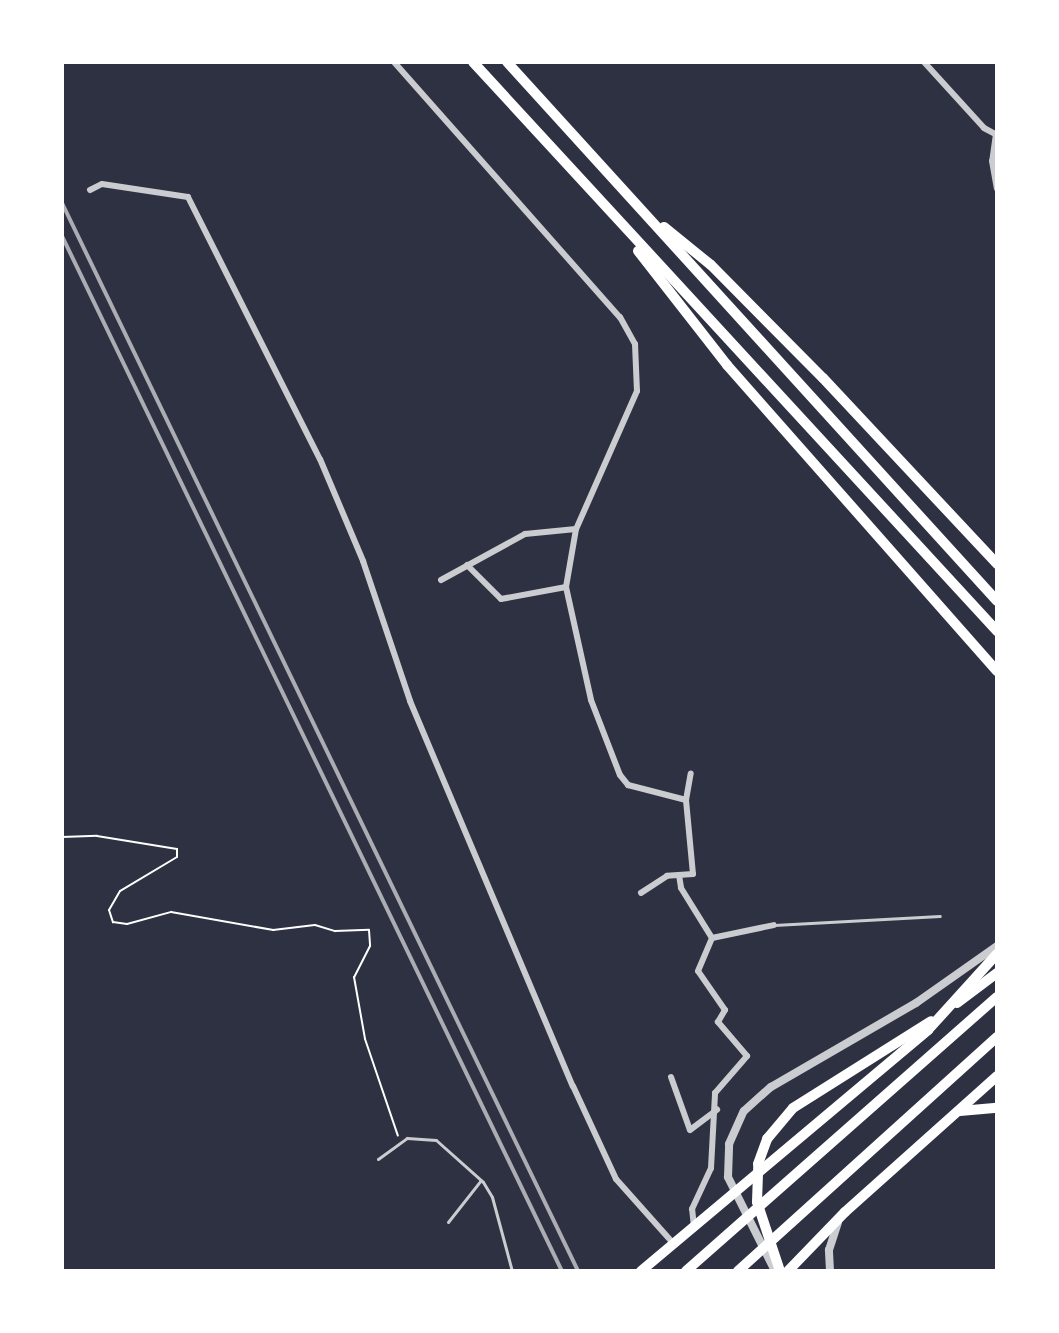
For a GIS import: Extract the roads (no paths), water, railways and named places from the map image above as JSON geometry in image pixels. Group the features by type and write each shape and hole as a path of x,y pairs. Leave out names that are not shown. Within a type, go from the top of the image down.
{"main road":[{"path":"473,62 997,631"},
{"path":"507,62 997,601"},
{"path":"639,208 711,265 997,564"},
{"path":"619,223 665,291 727,365 997,671"},
{"path":"641,1271 928,1030 997,954"},
{"path":"777,1271 756,1190 762,1152 774,1128 793,1108 997,973"},
{"path":"686,1271 997,997"},
{"path":"738,1271 997,1037"},
{"path":"788,1271 845,1212 997,1076"},
{"path":"954,1113 978,1106 997,1108"}],"street":[{"path":"394,62 620,317 635,344 637,391 576,529 566,587 591,700 620,775 628,785 686,800"},
{"path":"924,62 984,128 997,134 992,161 997,189"},
{"path":"90,190 102,184 188,197 320,459 363,561 410,701 585,1113 616,1179 674,1244"},
{"path":"441,580 525,534 576,529"},
{"path":"467,565 501,599 566,587"},
{"path":"641,893 667,876 693,874 686,800 691,773"},
{"path":"679,875 681,888 712,938"},
{"path":"712,938 774,925"},
{"path":"694,1227 692,1209 711,1168 717,1110 715,1093 747,1056 718,1022 725,1010 698,971 712,938"},
{"path":"777,1271 731,1188 727,1166 732,1132 761,1094 856,1040 997,946"},
{"path":"671,1077 690,1130 717,1110"},
{"path":"830,1271 831,1239 845,1212"}],"lane":[{"path":"774,925 940,916"},
{"path":"378,1159 400,1141 415,1135 436,1140 481,1180 492,1197 512,1271"},
{"path":"448,1222 481,1180"}],"railway":[{"path":"62,203 578,1271"},
{"path":"62,236 562,1271"}]}
